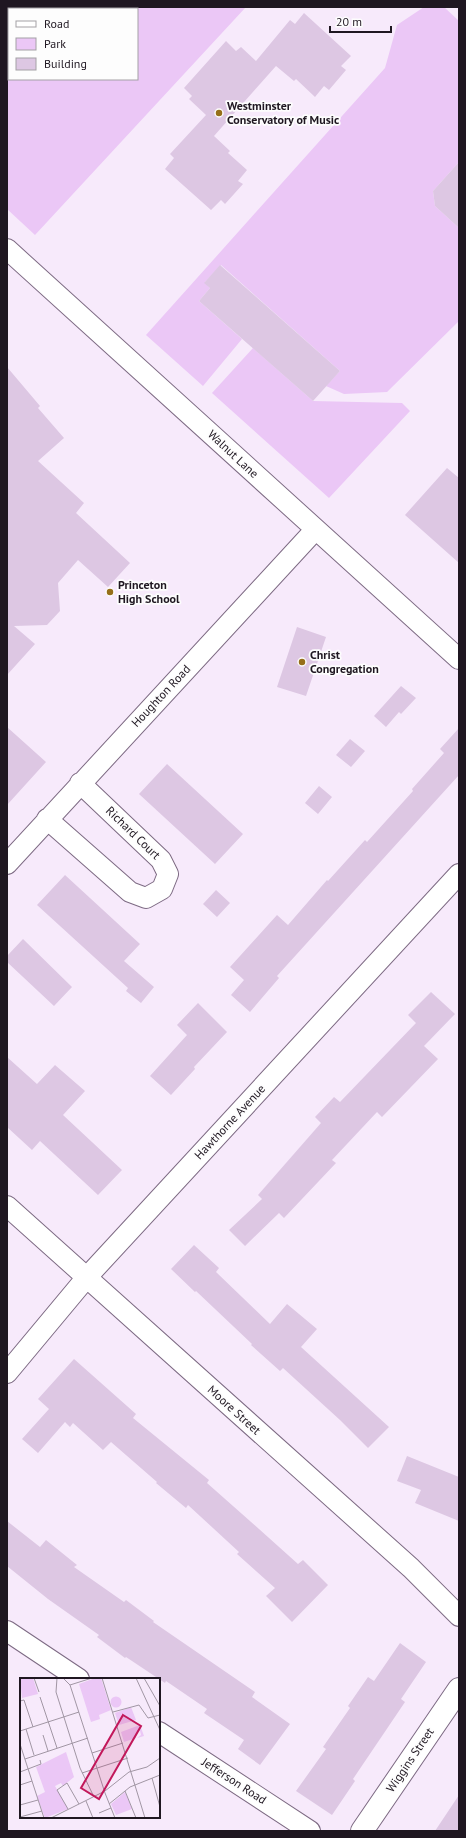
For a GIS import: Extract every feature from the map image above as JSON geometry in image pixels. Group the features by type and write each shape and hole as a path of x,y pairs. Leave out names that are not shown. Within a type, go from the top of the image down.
{"street":[{"name":"Walnut Lane","path":"7,249 459,659"},
{"name":"Houghton Road","path":"7,864 80,783 315,530"},
{"name":"Richard Court","path":"47,819 130,892 146,898 162,889 168,874 161,860 80,783"},
{"name":"Hawthorne Avenue","path":"7,1373 87,1277 459,874"},
{"name":"Moore Street","path":"7,1206 411,1568 459,1616"},
{"path":"7,1631 78,1678"},
{"name":"Wiggins Street","path":"362,1831 459,1690"},
{"name":"Jefferson Road","path":"160,1733 310,1831"}],"green space":[{"path":"7,7 246,7 35,235 7,209"},
{"path":"424,7 444,7 459,21 459,162 433,191 435,206 459,228 459,321 387,392 344,394 326,386 340,371 221,265 205,282 210,288 199,301 242,339 203,386 146,335 385,68 397,25"},
{"path":"253,348 313,401 402,403 410,411 329,498 212,393"}],"building":[{"name":"Westminster Conservatory of Music","path":"304,13 351,56 341,66 346,70 329,90 324,86 315,97 296,79 294,81 276,66 214,136 230,151 228,153 247,170 238,181 243,184 225,204 221,200 211,210 165,169 174,158 170,154 206,115 189,99 192,96 184,88 226,41 236,51 241,47 256,61 290,20 295,24"},
{"path":"459,162 459,228 435,206 433,191"},
{"path":"220,265 340,371 313,401 199,301 210,288 204,283"},
{"name":"Princeton High School","path":"7,367 40,406 38,408 64,438 38,461 84,503 76,513 130,563 108,587 78,560 58,583 60,611 47,625 14,626 35,644 7,675"},
{"path":"447,468 459,478 459,563 405,515"},
{"name":"Christ Congregation","path":"297,627 326,637 306,696 277,687"},
{"path":"401,686 416,698 401,714 399,712 386,727 374,716"},
{"path":"7,727 46,762 7,805"},
{"path":"459,728 459,775 277,976 279,978 250,1012 231,995 244,980 230,967 277,915 288,925 327,880 328,881 365,840 367,842 413,791 412,789 444,753 440,749"},
{"path":"350,739 365,751 351,767 336,755"},
{"path":"167,764 243,834 215,864 139,794"},
{"path":"319,786 332,797 318,814 305,803"},
{"path":"65,875 140,944 124,961 154,987 141,1003 126,991 128,988 37,905"},
{"path":"216,890 230,903 217,917 203,904"},
{"path":"23,939 72,987 54,1006 7,962 7,956"},
{"path":"431,992 455,1014 424,1046 438,1059 382,1117 377,1112 332,1160 336,1163 284,1218 279,1213 245,1246 229,1230 262,1199 258,1195 321,1123 315,1117 334,1097 340,1102 416,1023 408,1015"},
{"path":"198,1003 227,1032 194,1067 195,1069 171,1095 150,1076 187,1035 177,1025"},
{"path":"7,1057 37,1084 55,1065 85,1091 63,1115 122,1170 98,1195 40,1141 32,1150 7,1127"},
{"path":"194,1245 219,1268 216,1272 270,1324 287,1304 317,1329 301,1347 389,1427 368,1448 283,1368 280,1371 251,1345 252,1344 171,1269"},
{"path":"74,1359 136,1414 133,1418 209,1480 207,1483 298,1564 303,1560 328,1585 292,1622 266,1596 275,1588 237,1554 239,1552 188,1505 186,1508 111,1442 103,1450 73,1423 70,1427 65,1422 38,1453 22,1439 49,1409 38,1399"},
{"path":"407,1456 459,1477 459,1521 415,1503 421,1490 397,1481"},
{"path":"7,1521 40,1547 46,1540 77,1565 74,1567 124,1602 126,1600 154,1621 153,1622 255,1692 252,1697 290,1724 260,1765 238,1749 244,1740 204,1713 207,1709 166,1681 165,1683 160,1678 158,1678 126,1657 125,1658 97,1637 99,1635 48,1599 7,1566"},
{"path":"400,1643 426,1662 401,1699 405,1702 353,1779 355,1781 332,1815 296,1791 326,1749 323,1747 350,1708 348,1706 368,1677 374,1681"},
{"path":"459,1795 459,1831 435,1831"}],"place":[{"name":"Westminster Conservatory of Music","path":"219,113"},
{"name":"Princeton High School","path":"110,592"},
{"name":"Christ Congregation","path":"302,662"}]}
